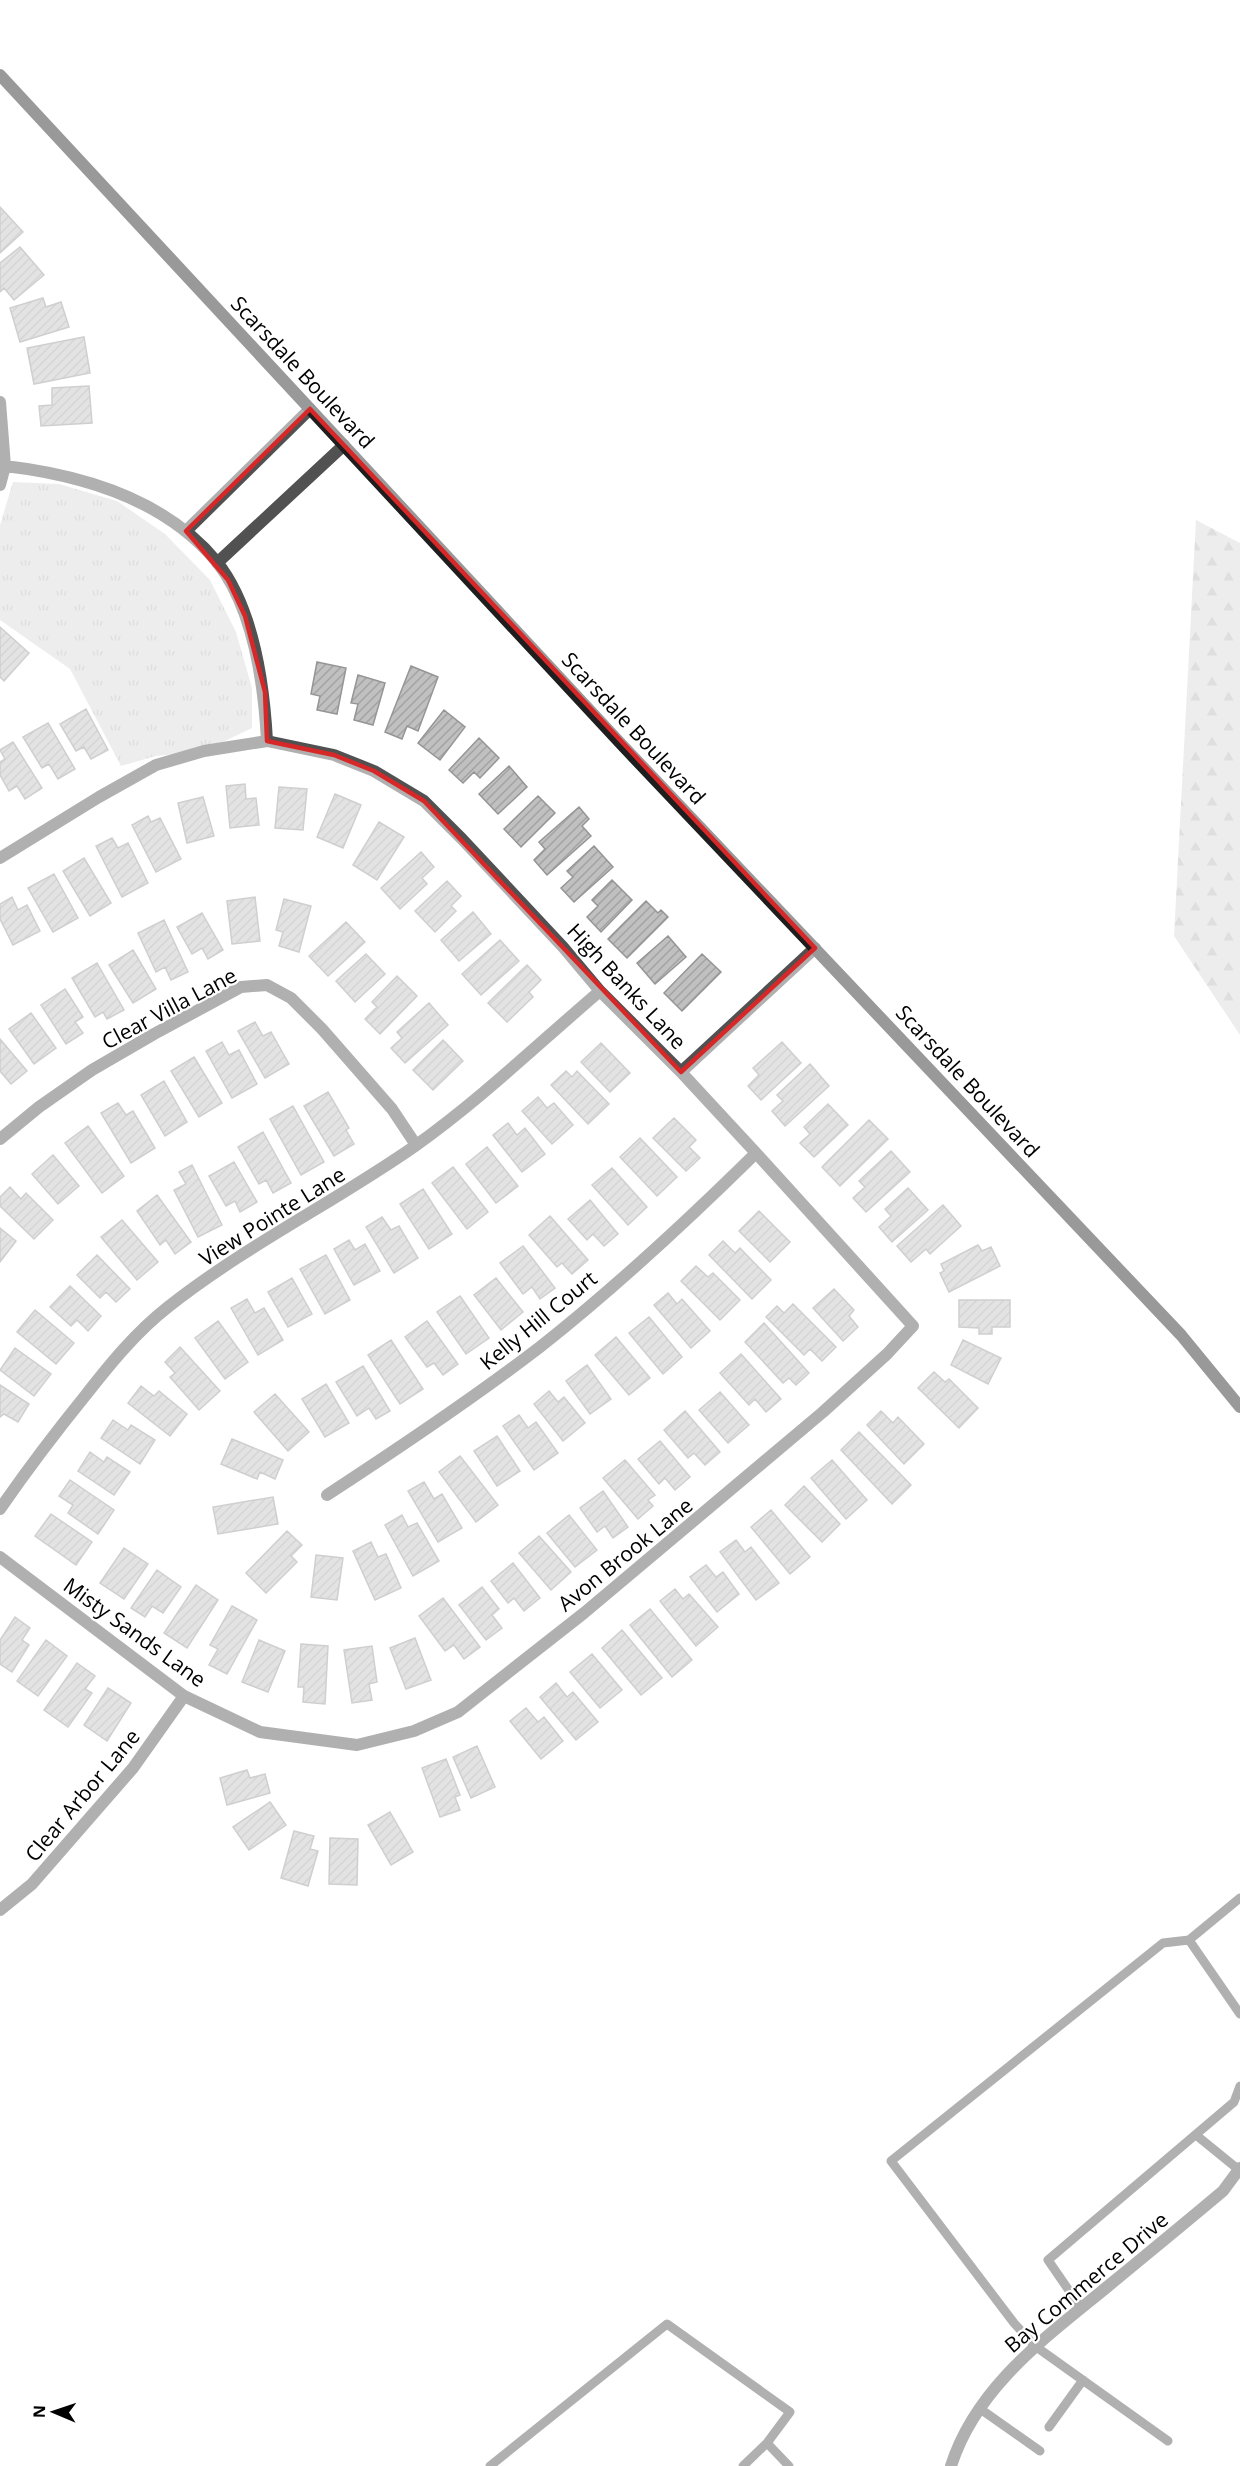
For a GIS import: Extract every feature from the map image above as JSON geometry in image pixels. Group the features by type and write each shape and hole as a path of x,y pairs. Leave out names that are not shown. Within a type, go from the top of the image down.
{"main road":[{"name":"Scarsdale Boulevard","path":"0,75 344,446 1181,1335 1240,1407"}],"street":[{"path":"0,402 5,466 0,485"},
{"path":"186,531 310,409"},
{"path":"217,563 344,446"},
{"path":"5,466 48,471 91,482 137,500 186,531 217,563 245,616 265,692 267,741"},
{"name":"High Banks Lane","path":"0,858 156,765 233,745 267,741 334,756 374,771 424,801 563,947 600,991 681,1072 913,1326"},
{"path":"681,1072 815,948"},
{"name":"Clear Villa Lane","path":"0,1139 39,1107 92,1070 154,1034 241,987 267,985 291,998 322,1029 392,1109 416,1145"},
{"name":"View Pointe Lane","path":"0,1509 41,1451 124,1347 167,1307 220,1270 352,1188 416,1145 505,1074 600,991"},
{"name":"Kelly Hill Court","path":"327,1495 458,1408 540,1347 649,1254 756,1153"},
{"name":"Avon Brook Lane","path":"324,1742 357,1745 414,1731 458,1712 585,1613 715,1506 887,1354 913,1326"},
{"name":"Misty Sands Lane","path":"0,1557 184,1696 260,1732 324,1742"},
{"name":"Clear Arbor Lane","path":"0,1910 32,1884 125,1777 184,1696"},
{"name":"Bay Commerce Drive","path":"951,2466 979,2408 1024,2355 1223,2191 1239,2169"}],"lane":[{"path":"1168,2441 1035,2346 1014,2323 891,2161 1163,1943 1189,1940 1240,1899"},
{"path":"1189,1940 1240,2014"},
{"path":"1081,2308 1048,2260 1234,2102 1240,2086"},
{"path":"1196,2135 1239,2169"},
{"path":"490,2466 667,2324 790,2412 767,2443 743,2466"},
{"path":"1049,2427 1083,2380"},
{"path":"979,2408 1040,2451"},
{"path":"767,2443 789,2466"}],"highlighted area":[{"path":"310,409 815,948 681,1072 424,801 374,771 334,755 267,741 265,692 245,616 228,580 186,531"}],"green space":[{"path":"13,482 59,484 117,501 165,534 210,580 236,632 252,688 252,728 204,751 156,756 121,766 70,669 0,620 0,525"},
{"path":"1196,520 1240,543 1240,1035 1174,936"}],"building":[{"path":"0,207 23,232 0,253"},
{"path":"20,247 44,275 14,300 4,288 0,292 0,263"},
{"path":"43,298 46,307 61,302 69,327 20,342 10,308"},
{"path":"84,337 90,373 34,384 27,348"},
{"path":"89,386 92,423 41,426 39,406 52,405 52,388"},
{"path":"0,627 29,653 4,681 0,677"},
{"path":"317,662 346,668 337,714 317,710 320,696 311,694"},
{"path":"411,666 438,677 418,731 407,726 402,739 385,732"},
{"path":"358,675 385,683 373,725 354,720 358,704 351,703"},
{"path":"86,709 108,750 91,759 84,747 76,751 60,724"},
{"path":"444,710 465,727 440,760 418,743"},
{"path":"48,723 75,769 58,779 49,764 42,768 23,737"},
{"path":"479,738 499,758 480,778 474,772 463,783 449,770"},
{"path":"13,742 42,788 25,799 17,786 9,791 0,775 0,762 5,759 0,750"},
{"path":"509,766 527,787 498,814 479,794"},
{"path":"245,784 246,799 256,798 259,825 230,828 226,786"},
{"path":"279,787 307,789 303,830 275,828"},
{"path":"335,794 361,805 343,848 317,837"},
{"path":"538,796 555,813 521,847 504,829"},
{"path":"203,797 214,836 187,843 178,803"},
{"path":"579,807 589,819 582,826 591,836 547,875 534,860 545,849 539,842"},
{"path":"148,816 151,822 160,818 181,859 156,872 132,825"},
{"path":"379,822 404,837 377,880 353,865"},
{"path":"112,838 118,848 128,843 148,883 122,897 96,846"},
{"path":"594,846 613,867 574,902 561,888 573,877 567,871"},
{"path":"421,852 434,867 422,878 427,884 400,909 381,888"},
{"path":"84,858 111,903 90,916 63,871"},
{"path":"54,874 78,918 53,932 28,888"},
{"path":"612,880 632,900 601,932 587,917 598,906 592,900"},
{"path":"447,881 461,896 451,906 456,911 435,932 415,911"},
{"path":"12,897 18,910 27,905 40,931 13,945 0,919 0,904"},
{"path":"255,897 260,941 232,944 227,901"},
{"path":"284,899 311,906 299,952 279,946 283,932 276,930"},
{"path":"646,901 658,913 661,910 668,917 627,958 608,939"},
{"path":"473,912 491,934 459,961 441,940"},
{"path":"202,913 223,950 208,959 202,948 192,954 177,927"},
{"path":"164,920 188,972 171,980 165,967 156,972 138,933"},
{"path":"346,922 365,942 328,976 309,956"},
{"path":"668,936 686,957 655,984 637,963"},
{"path":"500,940 519,961 481,995 462,974"},
{"path":"133,950 156,989 133,1003 109,965"},
{"path":"366,954 385,974 355,1002 336,981"},
{"path":"702,954 721,972 682,1011 664,993"},
{"path":"97,963 124,1010 107,1019 103,1012 95,1017 72,978"},
{"path":"527,965 541,980 529,992 533,997 507,1022 488,1003"},
{"path":"397,976 417,996 380,1034 365,1019 377,1007 372,1002"},
{"path":"65,989 83,1017 75,1022 83,1033 66,1044 41,1005"},
{"path":"429,1003 448,1025 405,1063 391,1048 402,1038 397,1032"},
{"path":"31,1013 56,1048 34,1064 9,1029"},
{"path":"255,1022 263,1036 271,1032 289,1064 265,1078 238,1031"},
{"path":"0,1039 27,1071 11,1084 0,1071"},
{"path":"443,1040 463,1061 433,1090 413,1070"},
{"path":"222,1042 229,1055 239,1050 257,1084 232,1098 206,1051"},
{"path":"782,1042 801,1063 761,1100 748,1086 759,1075 753,1068"},
{"path":"601,1043 630,1073 610,1092 581,1062"},
{"path":"194,1057 222,1103 199,1117 171,1071"},
{"path":"810,1064 829,1086 785,1126 772,1111 783,1101 777,1095"},
{"path":"566,1071 572,1077 577,1071 609,1104 588,1124 551,1085"},
{"path":"164,1081 187,1122 165,1136 141,1095"},
{"path":"328,1092 349,1128 346,1130 354,1144 334,1156 304,1106"},
{"path":"538,1097 547,1108 554,1103 573,1125 552,1144 522,1111"},
{"path":"118,1103 126,1115 133,1111 155,1148 131,1163 101,1113"},
{"path":"828,1104 848,1125 814,1157 800,1143 810,1134 804,1127"},
{"path":"293,1106 324,1162 301,1175 270,1119"},
{"path":"674,1118 696,1140 689,1147 700,1158 686,1171 653,1138"},
{"path":"869,1120 888,1139 840,1186 822,1167"},
{"path":"508,1123 517,1135 525,1128 545,1154 522,1172 493,1135"},
{"path":"88,1126 124,1176 102,1193 65,1143"},
{"path":"263,1132 291,1183 273,1193 266,1180 259,1184 238,1147"},
{"path":"640,1138 677,1177 657,1196 620,1157"},
{"path":"487,1147 518,1186 496,1203 466,1164"},
{"path":"891,1151 910,1172 866,1212 853,1198 865,1187 859,1181"},
{"path":"53,1155 79,1186 58,1204 32,1174"},
{"path":"234,1162 257,1202 240,1212 235,1201 226,1206 209,1176"},
{"path":"192,1165 222,1225 198,1237 174,1190 186,1184 179,1172"},
{"path":"453,1167 488,1212 467,1229 432,1183"},
{"path":"612,1168 647,1207 628,1225 592,1185"},
{"path":"10,1187 21,1199 26,1193 53,1220 34,1239 0,1206 0,1197"},
{"path":"908,1188 928,1210 892,1242 879,1227 891,1216 885,1209"},
{"path":"423,1189 452,1234 429,1249 400,1204"},
{"path":"157,1195 191,1242 175,1254 166,1240 160,1245 137,1211"},
{"path":"590,1200 618,1234 604,1246 593,1234 587,1240 568,1219"},
{"path":"943,1205 961,1226 930,1254 926,1249 911,1262 897,1246"},
{"path":"759,1211 790,1242 770,1262 739,1231"},
{"path":"550,1216 588,1260 572,1274 562,1263 557,1267 529,1235"},
{"path":"382,1217 391,1230 399,1226 418,1258 394,1273 366,1227"},
{"path":"122,1220 158,1262 137,1280 101,1237"},
{"path":"0,1228 16,1241 0,1262"},
{"path":"349,1240 355,1250 365,1244 380,1271 354,1285 334,1249"},
{"path":"723,1241 735,1253 740,1248 771,1280 752,1299 709,1255"},
{"path":"978,1245 982,1251 991,1247 1000,1266 949,1292 940,1273 944,1271 941,1264"},
{"path":"523,1246 555,1288 540,1299 532,1287 523,1294 500,1263"},
{"path":"97,1255 130,1289 116,1302 106,1292 100,1298 77,1275"},
{"path":"326,1255 350,1300 325,1314 300,1269"},
{"path":"696,1266 708,1277 713,1273 740,1300 720,1320 681,1281"},
{"path":"292,1278 312,1314 288,1327 268,1292"},
{"path":"496,1278 523,1312 501,1330 474,1295"},
{"path":"70,1286 101,1316 88,1331 77,1320 71,1326 50,1307"},
{"path":"834,1289 854,1310 849,1316 858,1327 843,1341 813,1308"},
{"path":"668,1293 677,1304 682,1299 710,1331 691,1348 654,1305"},
{"path":"460,1296 489,1338 466,1354 437,1312"},
{"path":"247,1299 255,1313 264,1308 283,1340 258,1355 231,1308"},
{"path":"959,1300 1010,1300 1010,1327 992,1327 992,1334 979,1334 979,1328 959,1327"},
{"path":"793,1304 836,1347 822,1361 810,1349 804,1355 766,1317 777,1306 784,1313"},
{"path":"35,1310 74,1343 56,1364 17,1332"},
{"path":"649,1317 682,1357 663,1374 629,1333"},
{"path":"218,1321 248,1362 225,1379 195,1338"},
{"path":"427,1321 458,1364 443,1375 434,1363 427,1367 405,1337"},
{"path":"764,1323 809,1373 796,1385 789,1378 783,1383 745,1342"},
{"path":"616,1337 650,1378 629,1395 595,1355"},
{"path":"391,1340 423,1389 400,1404 368,1355"},
{"path":"963,1340 1001,1358 988,1384 951,1365"},
{"path":"180,1347 220,1391 199,1410 170,1377 175,1373 165,1362"},
{"path":"15,1348 51,1374 34,1396 0,1370"},
{"path":"741,1354 781,1399 766,1412 755,1399 749,1405 720,1373"},
{"path":"587,1365 611,1399 590,1414 566,1381"},
{"path":"363,1366 390,1411 376,1419 369,1408 357,1416 336,1382"},
{"path":"934,1372 945,1382 949,1379 978,1408 959,1428 918,1388"},
{"path":"326,1384 349,1423 325,1437 302,1399"},
{"path":"0,1385 29,1404 18,1422 4,1414 0,1417"},
{"path":"141,1386 154,1396 159,1391 187,1414 170,1436 128,1403"},
{"path":"549,1391 558,1402 564,1397 585,1423 563,1441 534,1404"},
{"path":"720,1392 749,1425 728,1443 699,1410"},
{"path":"275,1394 309,1432 288,1451 254,1412"},
{"path":"685,1411 720,1452 705,1465 694,1453 688,1458 664,1430"},
{"path":"881,1411 893,1423 898,1417 924,1444 904,1464 867,1425"},
{"path":"519,1415 528,1428 536,1422 558,1453 534,1470 503,1426"},
{"path":"113,1420 128,1430 131,1425 155,1440 140,1464 101,1438"},
{"path":"859,1432 911,1485 892,1504 841,1450"},
{"path":"497,1436 520,1471 497,1486 474,1451"},
{"path":"232,1439 283,1460 275,1479 260,1472 257,1479 221,1464"},
{"path":"660,1441 690,1477 675,1490 665,1478 659,1484 638,1459"},
{"path":"90,1452 104,1462 107,1457 130,1472 114,1495 78,1471"},
{"path":"460,1456 498,1505 476,1522 439,1472"},
{"path":"625,1460 655,1495 648,1500 653,1506 638,1519 603,1478"},
{"path":"832,1460 867,1500 846,1519 811,1478"},
{"path":"70,1480 114,1510 98,1534 68,1513 73,1505 59,1496"},
{"path":"424,1482 434,1499 442,1494 462,1528 438,1542 408,1491"},
{"path":"804,1486 840,1524 822,1542 785,1505"},
{"path":"603,1491 628,1527 613,1538 605,1526 597,1532 580,1508"},
{"path":"273,1497 278,1524 218,1534 213,1507"},
{"path":"771,1510 810,1557 790,1574 751,1527"},
{"path":"51,1514 92,1542 76,1565 35,1536"},
{"path":"402,1515 408,1527 417,1523 439,1561 413,1576 385,1525"},
{"path":"569,1515 597,1550 575,1567 547,1533"},
{"path":"287,1531 302,1545 291,1556 297,1562 266,1593 246,1573"},
{"path":"539,1536 571,1572 551,1590 519,1553"},
{"path":"736,1540 745,1552 751,1547 779,1583 756,1600 720,1552"},
{"path":"371,1542 378,1557 386,1554 401,1588 375,1600 353,1551"},
{"path":"124,1548 148,1564 124,1599 100,1583"},
{"path":"316,1555 343,1558 337,1600 311,1597"},
{"path":"513,1563 540,1598 524,1611 514,1598 508,1603 491,1581"},
{"path":"706,1565 716,1577 723,1572 739,1594 717,1612 690,1577"},
{"path":"157,1570 181,1587 163,1613 152,1606 145,1617 131,1608"},
{"path":"196,1585 218,1600 187,1648 164,1633"},
{"path":"482,1587 499,1609 492,1615 502,1628 486,1640 459,1605"},
{"path":"675,1589 683,1599 689,1594 718,1627 696,1646 660,1601"},
{"path":"443,1598 480,1647 464,1659 454,1645 445,1651 419,1616"},
{"path":"232,1606 257,1620 227,1674 209,1665 218,1649 210,1645"},
{"path":"650,1609 692,1660 672,1677 630,1625"},
{"path":"15,1617 30,1628 22,1640 29,1645 12,1672 0,1664 0,1640"},
{"path":"622,1630 662,1678 641,1695 602,1648"},
{"path":"415,1638 431,1680 406,1689 390,1648"},
{"path":"46,1640 67,1656 38,1696 17,1681"},
{"path":"259,1640 285,1651 268,1692 242,1682"},
{"path":"301,1644 328,1646 325,1704 303,1702 304,1687 298,1687"},
{"path":"372,1646 377,1682 369,1684 372,1700 352,1703 344,1650"},
{"path":"592,1654 622,1690 600,1708 570,1672"},
{"path":"77,1663 95,1676 85,1689 92,1693 68,1727 44,1710"},
{"path":"556,1683 567,1697 573,1692 598,1722 576,1740 540,1697"},
{"path":"108,1688 131,1703 107,1741 84,1725"},
{"path":"526,1708 538,1722 544,1717 563,1741 541,1759 510,1721"},
{"path":"477,1746 495,1787 471,1798 453,1757"},
{"path":"446,1759 460,1795 455,1797 460,1810 440,1817 422,1768"},
{"path":"247,1770 250,1778 265,1774 270,1793 227,1805 220,1778"},
{"path":"270,1802 286,1825 249,1850 233,1827"},
{"path":"390,1812 413,1852 391,1865 368,1825"},
{"path":"294,1831 314,1836 310,1849 318,1851 308,1886 281,1878"},
{"path":"330,1838 358,1839 357,1885 329,1884"}]}
